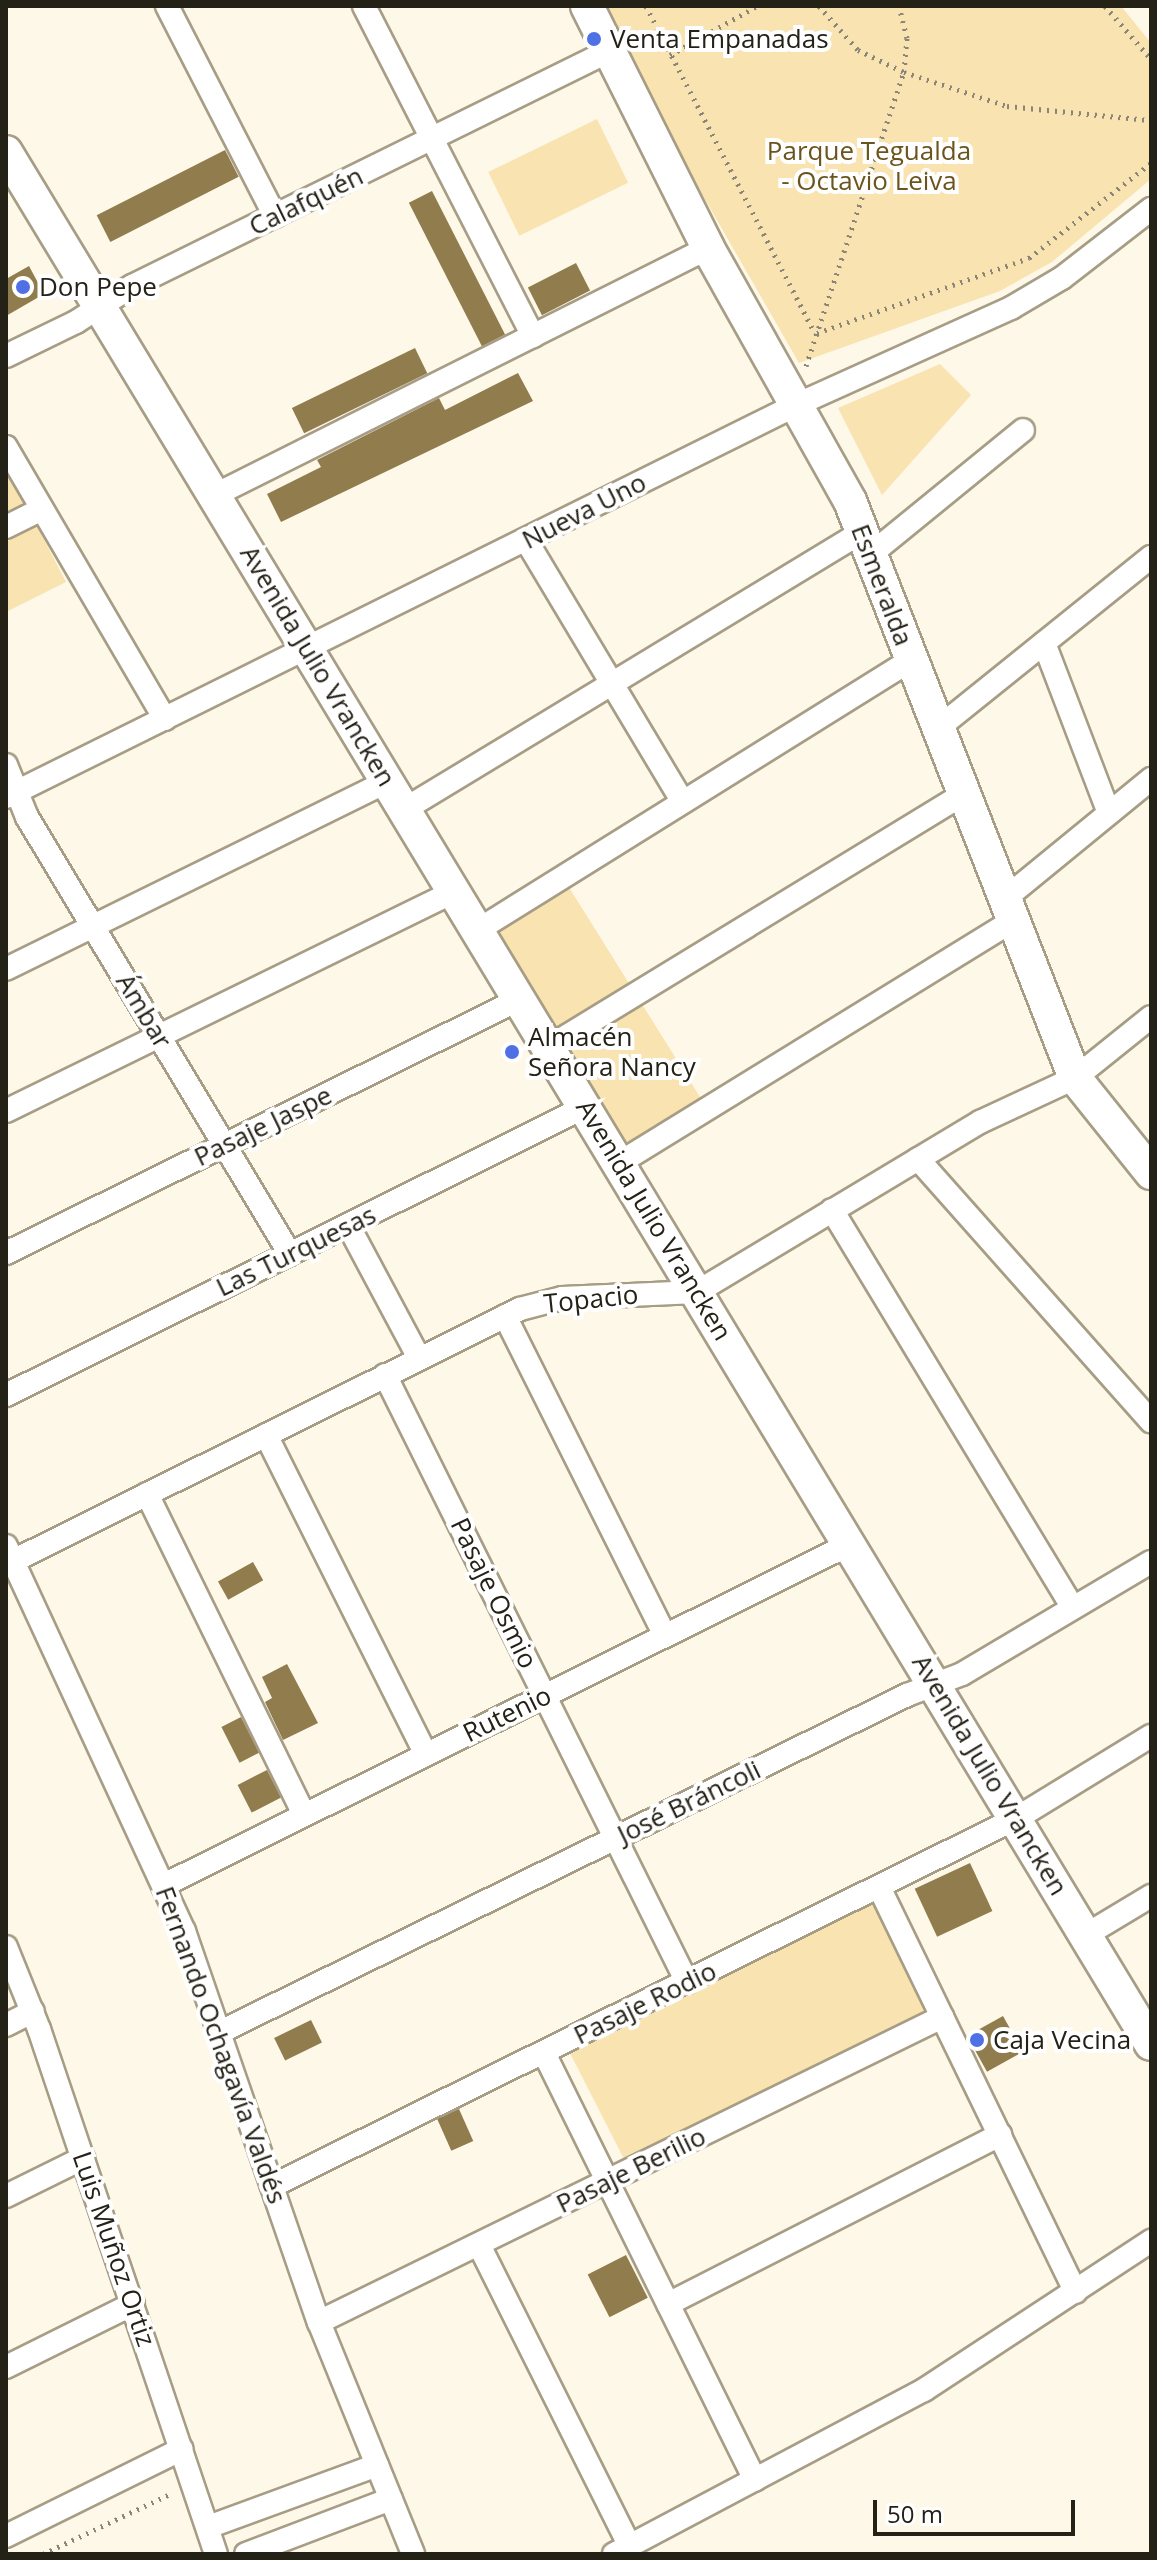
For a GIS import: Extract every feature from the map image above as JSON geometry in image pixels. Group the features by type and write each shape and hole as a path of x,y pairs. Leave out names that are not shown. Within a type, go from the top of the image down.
{"street":[{"path":"167,6 275,216"},
{"path":"364,6 533,336"},
{"name":"Esmeralda","path":"587,6 708,248 794,406 839,478 867,543 1006,911 1075,1078 1151,1173"},
{"name":"Calafquén","path":"6,356 275,216 609,51"},
{"name":"Avenida Julio Vrancken","path":"10,167 215,495 1151,2044"},
{"name":"Nueva Uno","path":"12,794 794,406 1011,308 1062,278 1151,209"},
{"path":"215,495 708,248"},
{"path":"405,809 612,684 867,543 1023,430"},
{"path":"6,447 165,719"},
{"path":"6,527 42,509"},
{"path":"526,540 683,802"},
{"path":"937,729 1151,557"},
{"path":"1044,643 1109,813"},
{"path":"478,930 911,660"},
{"name":"Ámbar","path":"6,765 12,794 290,1254"},
{"path":"619,1163 1006,911 1109,813 1151,779"},
{"path":"6,969 388,781"},
{"path":"549,1047 962,795"},
{"path":"6,1111 455,891"},
{"name":"Pasaje Jaspe","path":"6,1253 520,999"},
{"name":"Topacio","path":"10,1554 147,1494 505,1316 562,1298 697,1292 997,1112 1075,1078 1151,1017"},
{"name":"Las Turquesas","path":"6,1395 585,1107"},
{"path":"918,1159 1151,1421"},
{"path":"832,1210 1073,1608"},
{"path":"348,1225 419,1358"},
{"path":"505,1316 665,1635"},
{"name":"Pasaje Osmio","path":"385,1375 687,1982"},
{"path":"266,1435 426,1754"},
{"path":"147,1494 304,1814"},
{"name":"Rutenio","path":"164,1885 850,1544"},
{"name":"Fernando Ochagavía Valdés","path":"10,1554 164,1885 220,2032 319,2322 413,2554"},
{"name":"José Bráncoli","path":"220,2032 936,1684 1151,1562"},
{"name":"Pasaje Rodio","path":"272,2186 1017,1818 1151,1736"},
{"path":"879,1887 1076,2292"},
{"path":"1086,1935 1151,1896"},
{"name":"Luis Muñoz Ortiz","path":"6,1947 33,2011 216,2554"},
{"path":"6,2025 33,2011"},
{"name":"Pasaje Berilio","path":"319,2322 942,2017"},
{"path":"544,2053 755,2480"},
{"path":"668,2304 1000,2135"},
{"path":"6,2196 83,2158"},
{"path":"479,2245 622,2550 924,2390 1151,2241"},
{"path":"6,2367 133,2304"},
{"path":"6,2536 182,2449"},
{"path":"208,2527 377,2465"},
{"path":"246,2554 391,2499"}],"path":[{"path":"646,6 816,334"},
{"path":"670,55 757,6"},
{"path":"819,6 858,50 904,72 1007,106 1151,120"},
{"path":"816,334 904,72 907,38 899,6"},
{"path":"1105,6 1151,59"},
{"path":"816,334 1029,258 1151,163"},
{"path":"43,2554 173,2492 192,2477"}],"green space":[{"name":"Parque Tegualda - Octavio Leiva","path":"594,6 1121,6 1151,43 1151,179 1052,262 1000,291 799,363"},
{"path":"597,119 628,183 519,236 488,172"},
{"path":"940,364 971,395 882,495 838,408"},
{"path":"6,472 23,501 20,509 6,516"},
{"path":"37,526 66,582 6,612 6,542"},
{"path":"565,881 704,1104 631,1150 491,927"},
{"path":"876,1898 932,2008 627,2164 570,2054"}],"building":[{"path":"225,150 239,177 110,242 97,215"},
{"path":"432,191 505,334 482,346 409,203"},
{"path":"576,263 590,291 542,315 528,288"},
{"name":"Don Pepe","path":"29,266 44,294 6,316 6,279"},
{"path":"415,348 427,373 304,433 292,408"},
{"path":"518,373 533,401 281,522 267,494 321,467 317,460 439,398 445,410"},
{"path":"253,1562 263,1580 228,1600 218,1581"},
{"path":"287,1664 318,1723 283,1740 265,1702 272,1698 262,1677"},
{"path":"241,1717 259,1753 240,1763 221,1727"},
{"path":"267,1770 281,1798 252,1813 238,1785"},
{"path":"970,1863 992,1911 937,1937 915,1889"},
{"path":"1003,2016 1023,2052 987,2072 967,2036"},
{"path":"311,2020 322,2042 285,2060 274,2038"},
{"path":"459,2109 473,2141 451,2151 437,2119"},
{"path":"626,2255 648,2298 609,2317 588,2275"}],"place":[{"name":"Venta Empanadas","path":"594,39"},
{"name":"Don Pepe","path":"23,287"},
{"name":"Almacén Señora Nancy","path":"512,1052"},
{"name":"Caja Vecina","path":"977,2040"}]}
